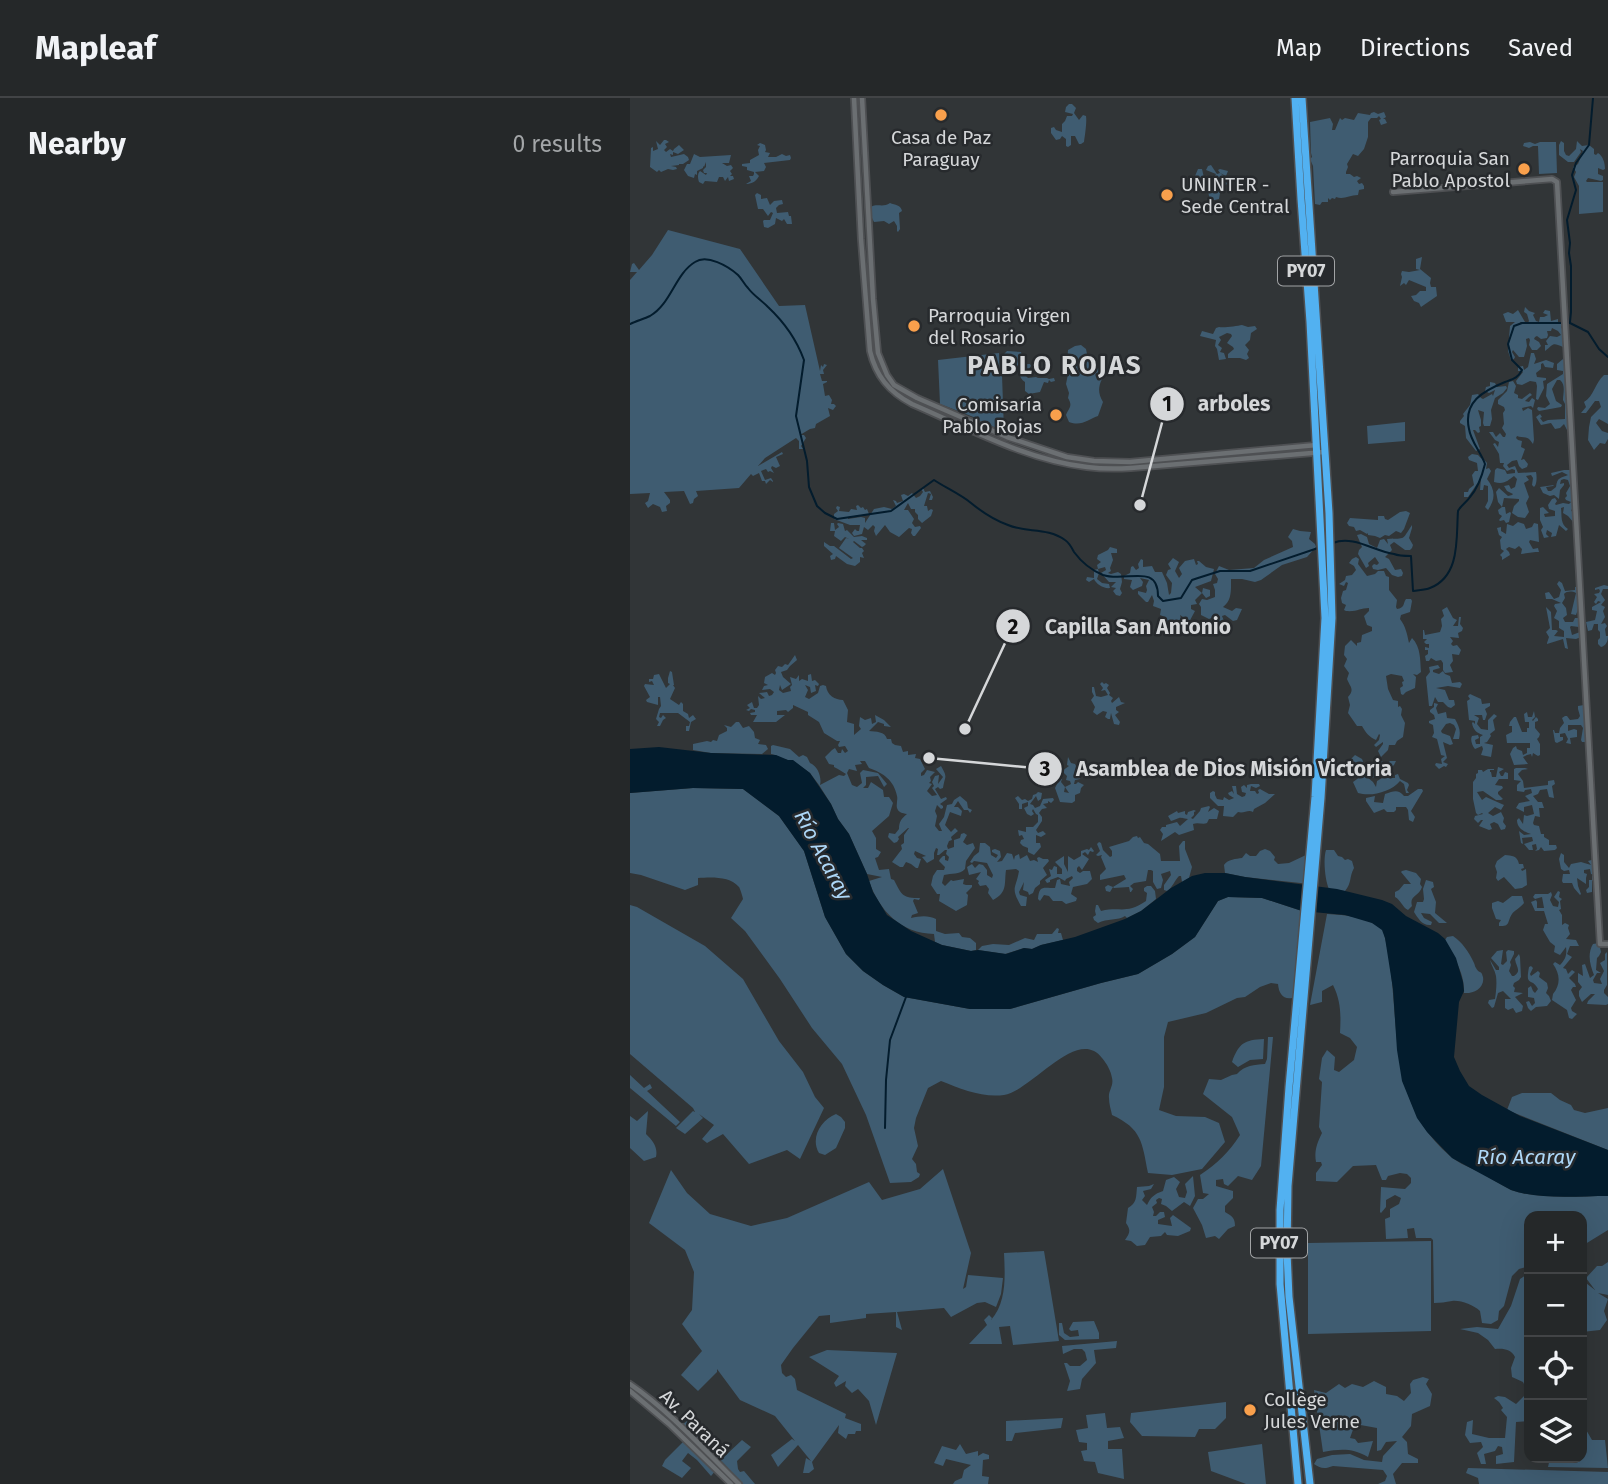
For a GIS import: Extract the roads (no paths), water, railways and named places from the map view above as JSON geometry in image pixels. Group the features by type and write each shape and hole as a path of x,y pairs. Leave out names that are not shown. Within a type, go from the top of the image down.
{"highway":[{"name":"PY07","path":"1296,98 1310,322 1330,540 1326,556"},
{"name":"PY07","path":"1302,98 1320,449 1322,546 1326,556 1332,606 1288,1186 1289,1297 1310,1484"},
{"name":"PY07","path":"1298,1484 1279,1264 1281,1186 1301,1002"}],"street":[{"path":"854,98 870,351 881,379 890,390 904,400 1006,445 1084,467 1130,468 1320,449"},
{"path":"862,98 878,353 894,385 917,398 1029,446 1094,461 1130,462 1303,446 1320,449"},
{"path":"1393,192 1552,179 1557,182 1600,942"},
{"path":"939,416 942,409"},
{"path":"1600,942 1608,939"},
{"path":"1600,942 1608,944"},
{"name":"Av. Paraná","path":"630,1384 659,1406 731,1484"},
{"name":"Av. Paraná","path":"630,1391 684,1434 739,1484"}],"water":[{"name":"Río Acaray","path":"659,747 711,753 776,755 793,760 810,773 831,804 849,834 873,892 887,915 911,931 942,945 1006,954 1024,948 1032,949 1125,919 1141,911 1171,888 1192,876 1205,873 1225,873 1337,889 1392,904 1406,916 1438,933 1445,939 1456,958 1464,991 1459,1002 1454,1057 1469,1086 1520,1116 1608,1150 1608,1196 1546,1196 1511,1190 1452,1158 1427,1132 1417,1118 1402,1081 1385,938 1382,930 1372,923 1345,915 1302,911 1262,898 1228,897 1218,901 1195,937 1138,974 1010,1009 970,1009 904,997 863,971 846,954 825,917 804,851 779,816 743,789 693,788 630,793 630,749"}],"waterway":[{"path":"1570,322 1571,266 1567,220 1576,190 1572,175 1576,163 1589,145 1593,98"},
{"path":"630,324 657,311 682,274 695,262 711,260 738,275 784,325 801,352 804,360 796,416 807,461 809,487 817,506 837,519 891,511 934,480 1003,523 1058,536 1067,542 1084,563 1103,575 1152,579 1157,586 1158,596 1163,601 1181,598 1192,580 1220,571 1250,571 1318,548"},
{"path":"1333,543 1356,542 1400,556 1411,556 1413,591 1428,589 1440,582 1447,575 1455,555 1458,511 1475,490 1485,464 1470,434 1469,412 1482,394 1515,378 1522,370 1512,360 1508,344 1514,326 1522,323 1570,323 1588,332 1608,357"},
{"path":"885,1128 890,1040 906,997"}],"place":[{"name":"Casa de Paz Paraguay","path":"941,115"},
{"name":"Parroquia San Pablo Apostol","path":"1524,169"},
{"name":"UNINTER - Sede Central","path":"1167,195"},
{"name":"Parroquia Virgen del Rosario","path":"914,326"},
{"name":"Comisaría Pablo Rojas","path":"1056,415"},
{"name":"arboles","path":"1140,505"},
{"name":"Capilla San Antonio","path":"965,729"},
{"name":"Asamblea de Dios Misión Victoria","path":"929,758"},
{"name":"Collège Jules Verne","path":"1250,1410"}],"district":[{"name":"PABLO ROJAS","path":"1055,365"}]}
